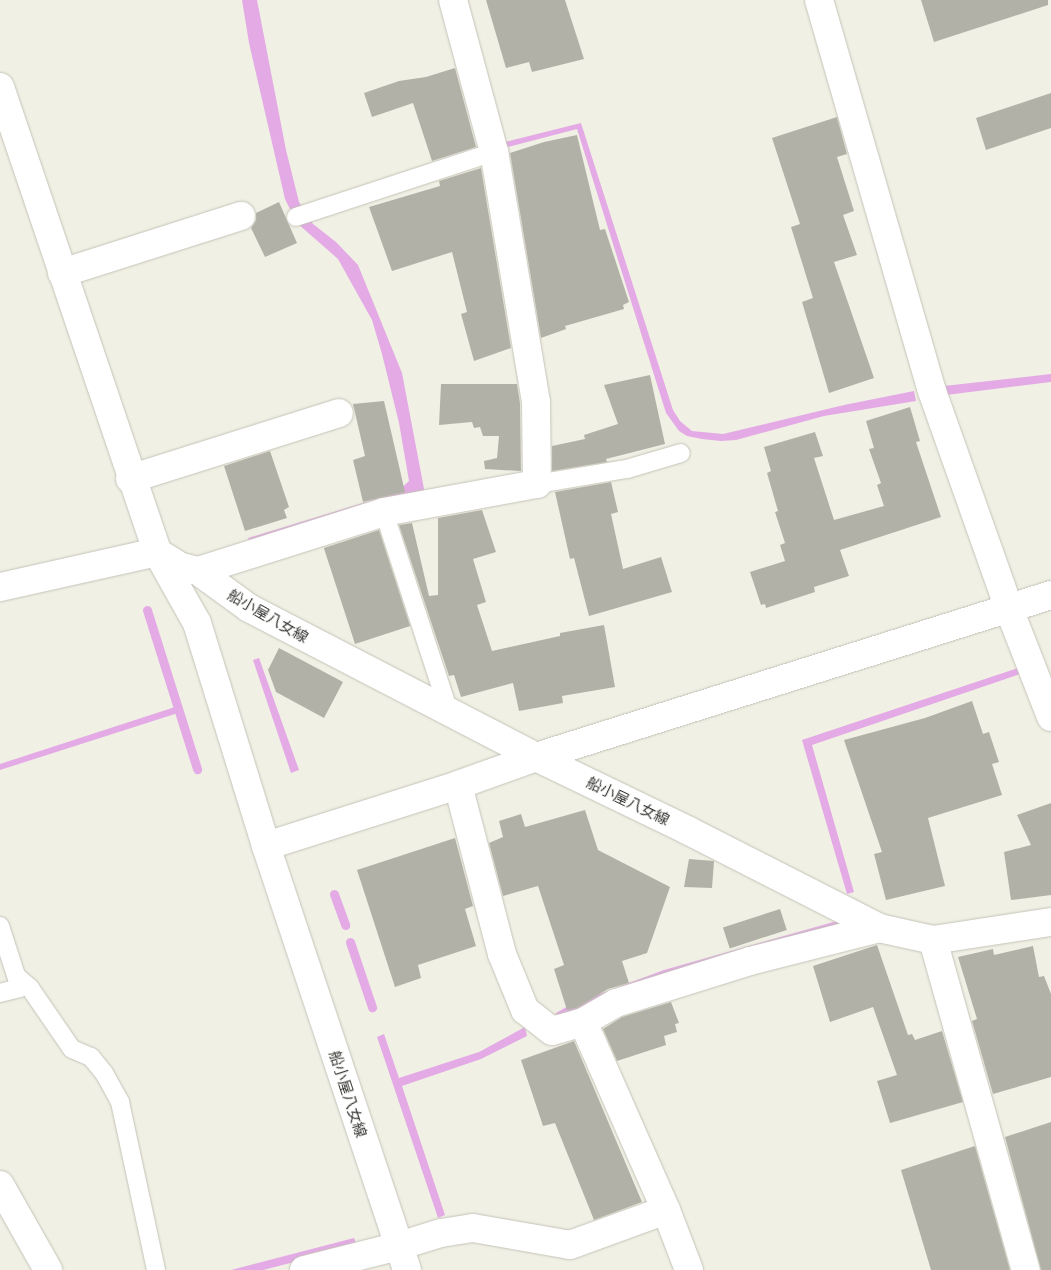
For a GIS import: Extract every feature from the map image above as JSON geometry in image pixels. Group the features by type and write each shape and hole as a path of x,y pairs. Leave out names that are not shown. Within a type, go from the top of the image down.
{"street":[{"path":"198,571 384,512 536,484 536,402 494,152 453,0"},
{"path":"819,0 932,391 1009,609 1051,717"},
{"path":"0,87 130,479 157,552 0,587"},
{"path":"62,273 241,216"},
{"path":"130,479 339,413"},
{"name":"船小屋八女線","path":"157,552 181,567 198,571 249,608 536,757 687,830 879,928 933,940 1051,922"},
{"name":"船小屋八女線","path":"157,552 197,623 266,846 403,1258"},
{"path":"266,846 458,785 536,757 1051,595"},
{"path":"458,785 502,954 526,1010 552,1031 583,1022 616,1003 750,961 879,928"},
{"path":"933,940 1026,1270"},
{"path":"583,1022 666,1210 689,1270"},
{"path":"0,1186 48,1270"},
{"path":"304,1270 403,1258 441,1233 473,1228 570,1245 666,1210"}],"lane":[{"path":"296,217 494,152"},
{"path":"536,484 627,468 681,453"},
{"path":"384,512 449,712"},
{"path":"0,926 20,988 0,993"},
{"path":"16,977 30,988 72,1049 91,1057 104,1073 120,1102 156,1270"}],"shaded area":[{"path":"242,0 257,0 286,150 299,202 313,224 336,242 358,265 402,373 425,494 251,546 248,538 396,493 409,481 399,423 372,320 338,259 297,223 285,199 249,43"},
{"path":"581,123 673,410 680,421 692,431 723,434 844,405 914,391 916,401 824,416 736,440 702,439 687,436 679,431 666,413 577,129 508,147 505,142"},
{"path":"1051,374 1051,382 946,395 944,386"},
{"path":"259,658 299,770 291,773 253,660"},
{"path":"1018,668 1020,674 812,745 854,892 847,894 802,740"},
{"path":"175,707 178,713 0,770 0,764"},
{"path":"837,921 841,924 557,1018 556,1013 570,1005 664,970"},
{"path":"525,1027 527,1036 481,1059 402,1086 445,1215 438,1218 377,1037 384,1034 399,1078 479,1052"},
{"path":"354,1238 357,1246 263,1270 231,1270"}],"building":[{"path":"486,0 565,0 584,59 532,72 529,62 506,68"},
{"path":"921,0 1048,0 1048,5 934,42"},
{"path":"455,68 476,147 432,161 413,103 372,117 364,93 399,81 426,77"},
{"path":"1051,93 1051,128 986,150 976,118"},
{"path":"837,117 847,154 837,157 854,211 843,215 857,255 834,262 874,378 829,393 802,302 813,298 791,227 800,224 772,138"},
{"path":"577,135 600,230 605,229 629,302 623,305 624,309 565,326 566,329 541,338 510,153 544,142"},
{"path":"481,168 511,348 474,361 461,314 467,312 452,252 392,271 369,207 440,186 439,181"},
{"path":"279,202 297,243 265,257 251,228 256,220 256,213"},
{"path":"650,375 665,444 606,459 607,462 552,471 552,446 585,439 584,435 618,424 604,385"},
{"path":"441,384 517,384 520,403 521,471 485,469 484,461 497,458 499,436 483,436 480,427 474,428 472,422 439,425"},
{"path":"384,401 405,492 363,502 353,460 365,456 353,404"},
{"path":"910,407 920,441 916,442 941,517 840,550 849,576 814,587 815,592 766,608 765,604 761,605 750,572 785,561 780,545 785,543 775,512 778,511 767,473 771,471 764,447 815,432 823,456 814,458 834,520 884,506 877,485 881,483 869,449 874,448 866,421"},
{"path":"270,451 289,507 284,510 287,518 245,531 224,466"},
{"path":"611,482 618,512 611,514 623,569 661,557 672,592 589,616 574,558 570,559 555,492"},
{"path":"482,510 496,552 473,559 486,602 477,605 492,651 560,636 560,633 604,625 615,687 562,696 563,703 519,711 513,683 461,697 454,675 449,676 399,525 412,523 429,596 438,595 438,518"},
{"path":"379,530 410,626 355,644 324,548"},
{"path":"279,648 343,682 324,718 276,692 268,670"},
{"path":"972,701 983,734 989,732 999,762 992,764 1002,795 928,818 945,886 886,900 874,854 882,852 844,740 925,718"},
{"path":"1051,803 1051,895 1011,900 1004,852 1031,845 1017,815"},
{"path":"585,810 598,850 670,887 647,953 622,961 629,983 608,989 577,1008 567,1010 554,969 564,965 538,886 503,896 489,843 503,837 499,821 521,814 525,827"},
{"path":"455,838 473,906 465,909 476,946 418,965 421,978 395,987 357,870"},
{"path":"689,859 714,861 712,888 684,887"},
{"path":"780,909 787,930 730,948 723,928"},
{"path":"877,945 908,1035 912,1034 915,1040 942,1031 963,1102 890,1123 877,1081 897,1075 873,1007 830,1022 813,966"},
{"path":"1033,946 1039,977 1044,976 1051,994 1051,1077 993,1094 972,1021 977,1019 958,957 993,949 994,955"},
{"path":"671,1002 679,1023 675,1024 677,1032 664,1036 666,1045 617,1061 603,1029 622,1017"},
{"path":"574,1041 642,1202 594,1220 555,1123 543,1126 521,1060"},
{"path":"1051,1122 1051,1270 1041,1270 1005,1137"},
{"path":"975,1146 1010,1270 931,1270 901,1170"}],"waterway":[{"path":"147,610 197,769"},
{"path":"334,894 345,925"},
{"path":"350,942 372,1007"}]}
